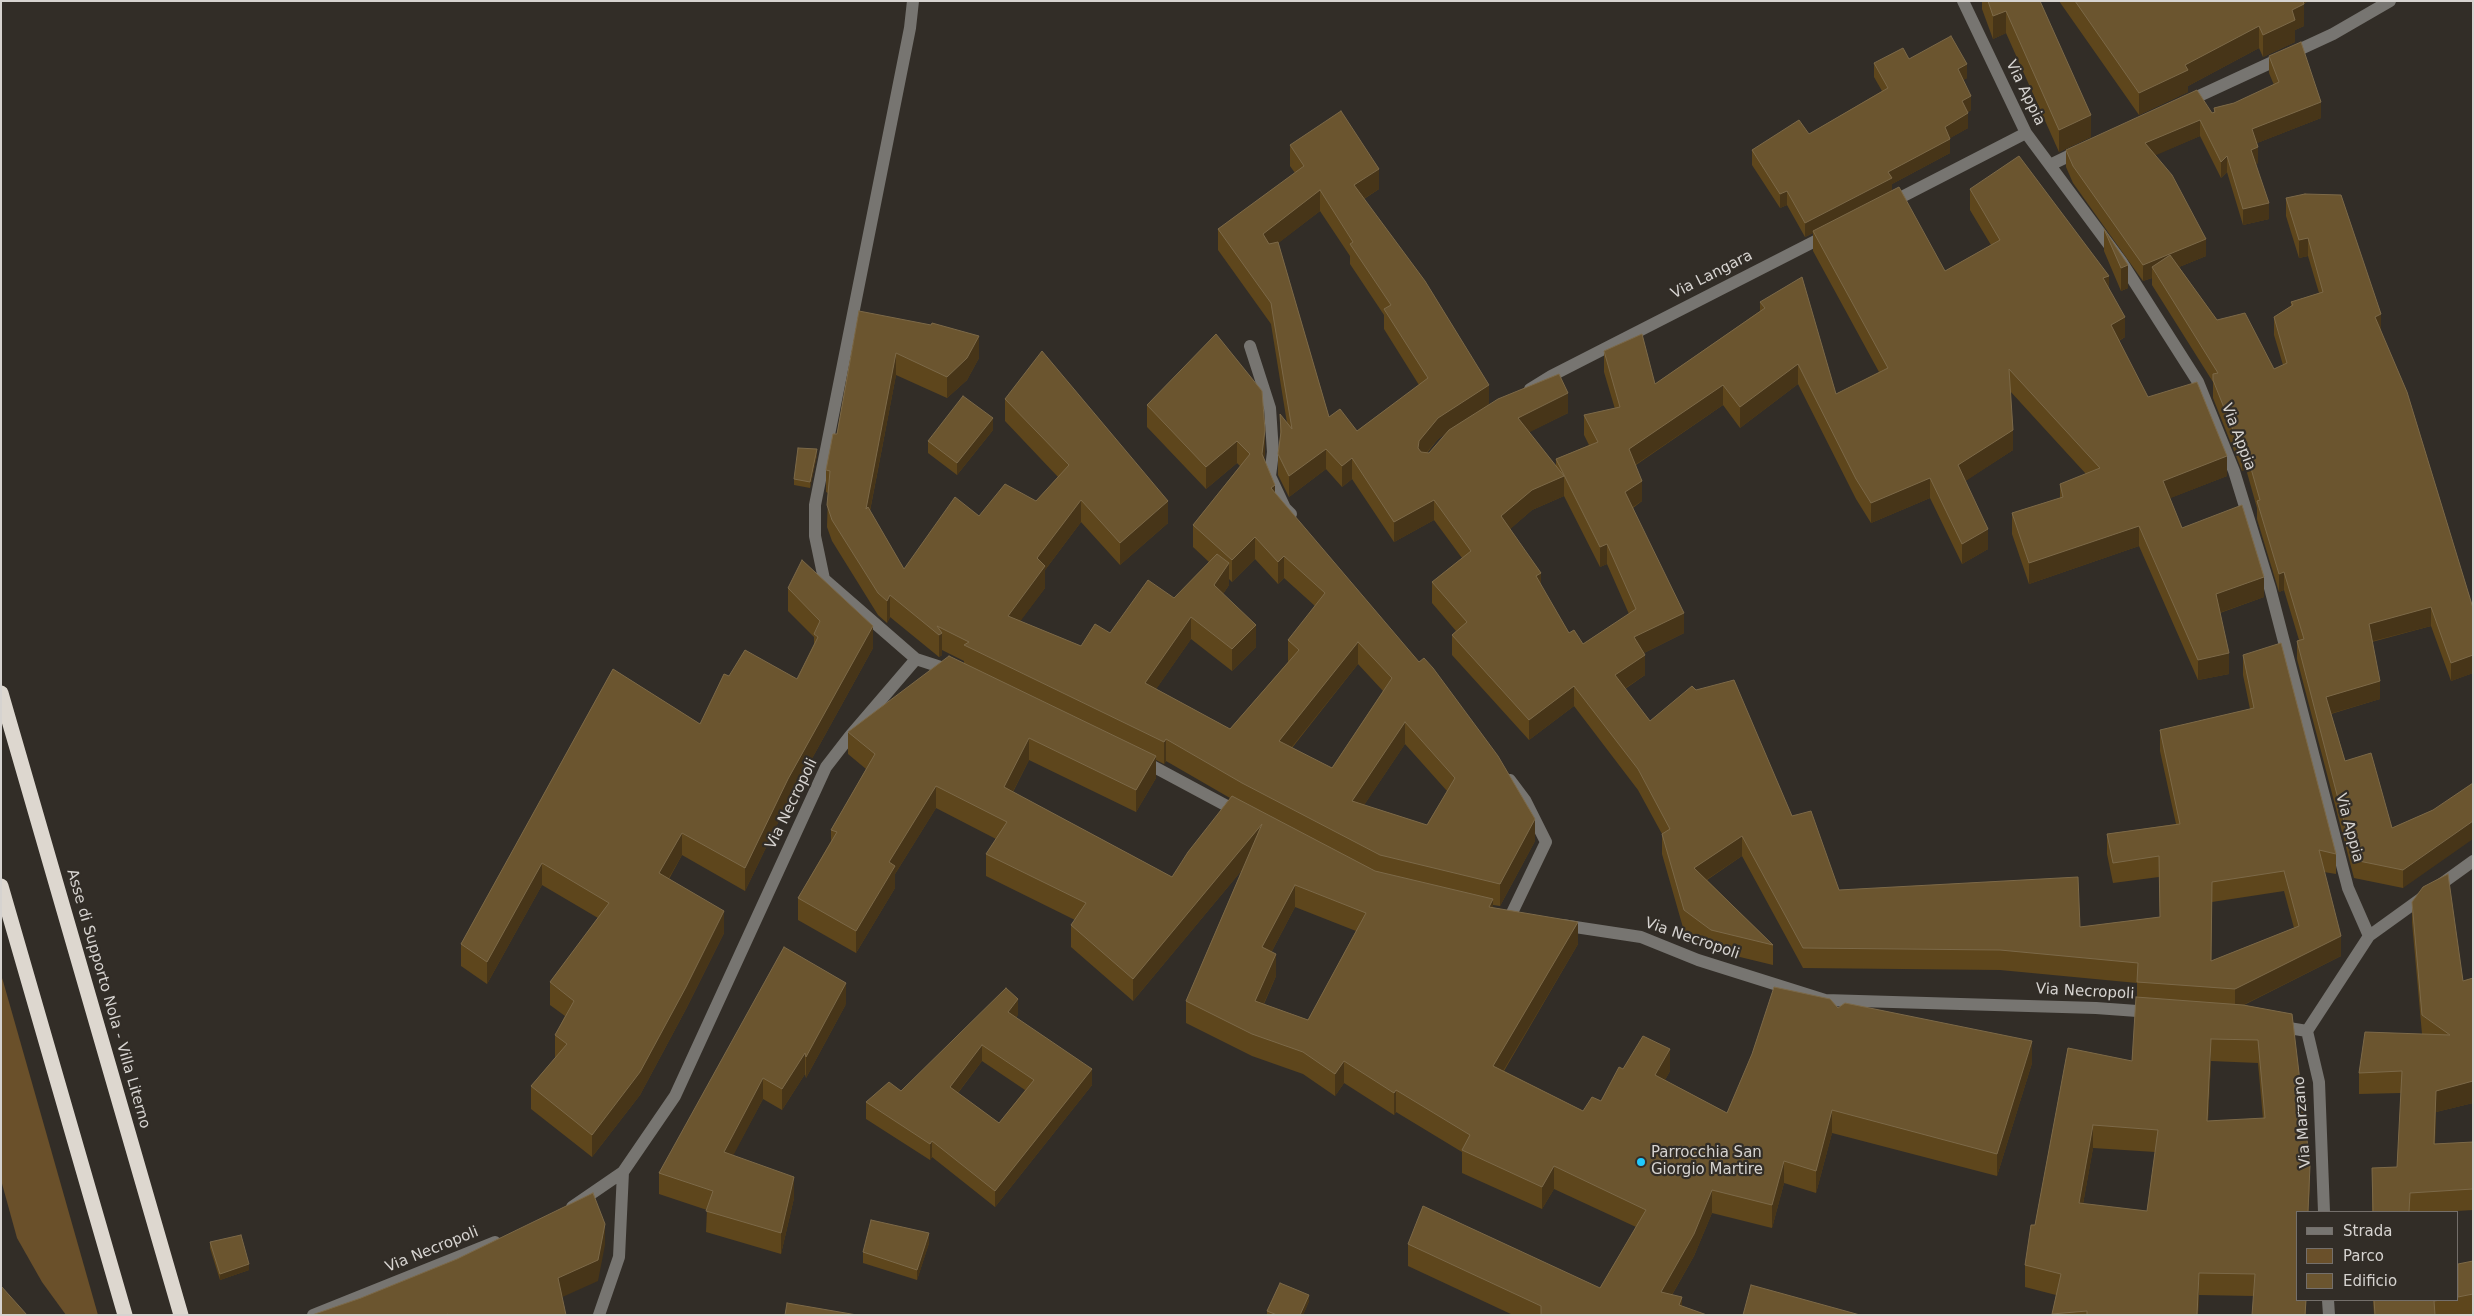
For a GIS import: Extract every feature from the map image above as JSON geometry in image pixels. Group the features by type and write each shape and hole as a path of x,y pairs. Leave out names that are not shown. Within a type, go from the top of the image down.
{"highway":[{"name":"Asse di Supporto Nola - Villa Literno","path":"1,693 181,1315"},
{"path":"1,886 125,1315"}],"street":[{"path":"913,1 910,28 816,505 815,536 824,579 916,659 948,668 966,677"},
{"name":"Via Appia","path":"1963,1 2026,134 2121,261 2198,382 2234,471 2270,588 2348,888 2370,936"},
{"path":"2177,107 2333,34 2390,1"},
{"path":"1876,210 2026,134"},
{"path":"2050,165 2095,144"},
{"name":"Via Langara","path":"1518,397 1551,376 1841,228"},
{"path":"1250,346 1270,408 1273,452 1270,476 1286,508 1298,523"},
{"name":"Via Necropoli","path":"562,1213 623,1172 675,1096 826,768 850,736 916,659"},
{"path":"1135,757 1247,817"},
{"path":"1502,769 1525,800 1546,842 1510,917"},
{"path":"2260,1022 2307,1031 2370,936 2473,861"},
{"name":"Via Necropoli","path":"1547,923 1641,937 1698,960 1825,1000 2096,1008 2164,1013"},
{"name":"Via Marzano","path":"2307,1031 2319,1082 2324,1211"},
{"path":"599,1315 619,1257 623,1172"},
{"name":"Via Necropoli","path":"313,1315 510,1236"},
{"path":"2328,1301 2329,1315"}],"green space":[{"path":"1,975 98,1315 66,1315 42,1282 17,1238 1,1180"}],"building":[{"path":"1988,1 2040,1 2091,115 2059,130 2006,11 1993,16"},
{"path":"2075,1 2303,1 2304,4 2292,10 2295,20 2263,35 2259,26 2185,65 2188,70 2139,93"},
{"path":"1951,36 1967,64 1958,69 1971,96 1962,101 1968,113 1945,127 1950,139 1888,172 1892,178 1805,223 1787,191 1780,194 1752,150 1799,120 1809,134 1888,88 1874,63 1903,48 1909,59"},
{"path":"2301,42 2321,102 2252,129 2258,147 2251,150 2269,203 2243,209 2227,156 2221,162 2200,120 2145,143 2172,175 2206,239 2143,265 2073,166 2066,150 2197,90 2212,113 2215,112 2214,108 2234,103 2279,82 2269,56"},
{"path":"1341,111 1379,169 1354,185 1425,281 1489,385 1438,418 1419,441 1418,448 1421,452 1429,453 1449,430 1498,399 1559,374 1568,393 1518,418 1564,476 1532,490 1501,516 1541,573 1536,576 1569,633 1574,630 1583,644 1636,609 1607,544 1600,547 1556,459 1598,442 1584,415 1620,407 1604,351 1642,334 1655,384 1765,308 1760,302 1802,277 1836,394 1888,368 1813,231 1899,187 1945,271 2000,240 1970,189 2019,156 2109,276 2103,278 2125,317 2111,325 2148,397 2197,382 2227,456 2163,481 2182,528 2242,505 2264,577 2216,594 2229,653 2198,660 2139,526 2029,563 2012,513 2063,497 2060,484 2100,468 2009,369 2013,430 1958,465 1988,529 1962,544 1930,478 1871,503 1856,479 1798,364 1740,407 1723,385 1629,449 1642,481 1625,492 1684,613 1634,637 1645,655 1615,675 1650,721 1692,686 1696,690 1734,680 1792,816 1811,811 1839,890 2078,877 2080,927 2160,917 2159,856 2113,863 2107,834 2180,824 2160,730 2254,708 2243,655 2281,643 2336,854 2319,850 2341,936 2235,989 2137,982 2138,963 2000,950 1803,948 1742,836 1694,868 1773,945 1711,930 1684,910 1662,834 1670,829 1638,769 1574,686 1529,720 1452,635 1467,622 1432,582 1471,551 1434,500 1394,522 1352,458 1342,466 1326,449 1289,476 1278,454 1281,432 1280,414 1292,429 1271,303 1218,229 1304,166 1290,145","holes":["1320,190 1353,242 1350,244 1391,305 1384,309 1428,378 1357,431 1340,409 1329,417 1278,242 1269,244 1263,234","2284,871 2299,926 2211,961 2212,882"]},
{"path":"2305,194 2341,195 2381,314 2375,317 2407,392 2473,608 2473,655 2451,663 2431,607 2369,624 2380,681 2326,697 2345,761 2371,753 2392,828 2433,810 2473,783 2473,821 2403,870 2354,860 2297,641 2304,639 2284,572 2279,574 2257,501 2260,500 2246,451 2242,453 2213,380 2213,374 2218,373 2152,267 2170,255 2217,320 2245,313 2274,369 2287,363 2274,317 2293,305 2291,302 2323,292 2308,238 2299,240 2286,198"},
{"path":"2104,229 2128,265 2121,268"},
{"path":"859,311 931,325 932,323 979,336 967,358 947,377 896,353 866,509 868,507 904,569 955,497 979,516 1005,484 1036,501 1069,465 1005,399 1042,351 1168,501 1120,543 1081,500 1037,558 1045,566 1008,616 1081,646 1095,624 1110,633 1148,580 1174,598 1217,554 1229,563 1214,585 1256,625 1232,649 1191,617 1145,683 1230,729 1299,650 1288,640 1325,593 1284,556 1278,562 1255,537 1232,560 1193,525 1250,454 1237,441 1206,467 1147,405 1216,334 1262,391 1265,430 1262,454 1275,485 1271,488 1419,662 1424,658 1433,668 1498,756 1535,819 1500,884 1380,855 1242,783 1166,739 1164,742 964,645 969,642 937,626 942,633 939,635 890,595 887,601 878,593 832,520 827,505 830,471 826,470 833,434 837,434","holes":["1358,642 1392,678 1332,768 1279,741","1405,722 1455,778 1427,825 1352,801"]},
{"path":"963,396 993,418 957,463 928,441"},
{"path":"798,448 817,449 810,482 794,479"},
{"path":"802,560 873,626 788,779 745,868 682,833 659,873 724,911 640,1072 592,1135 531,1086 567,1044 555,1035 574,1001 550,982 609,903 542,863 487,962 461,944 613,669 700,724 724,674 729,676 745,650 797,679 818,637 814,634 820,621 788,588"},
{"path":"949,656 1156,756 1136,790 1029,738 1004,787 1172,877 1188,852 1232,796 1375,871 1493,899 1489,907 1578,922 1493,1066 1583,1111 1592,1097 1601,1101 1619,1067 1623,1069 1643,1036 1670,1049 1655,1075 1727,1113 1752,1054 1774,987 1830,999 1838,1008 1845,1003 2032,1041 1997,1154 1832,1110 1816,1171 1784,1161 1772,1205 1712,1190 1694,1234 1661,1292 1682,1297 1679,1305 1707,1315 1541,1315 1541,1306 1408,1244 1423,1206 1600,1288 1646,1210 1554,1166 1542,1187 1462,1150 1470,1135 1396,1090 1394,1093 1344,1061 1335,1074 1303,1052 1252,1034 1186,1001 1262,824 1133,979 1071,925 1086,903 986,854 1007,822 936,786 889,862 895,866 856,931 798,898 837,832 831,830 875,754 848,732","holes":["1295,885 1366,913 1308,1020 1255,1001 1276,954 1262,947"]},
{"path":"2448,874 2463,981 2473,978 2473,1081 2436,1091 2434,1144 2473,1142 2473,1189 2410,1193 2409,1211 2373,1211 2372,1168 2397,1167 2402,1071 2359,1073 2365,1032 2450,1035 2422,1015 2412,902 2423,887"},
{"path":"784,947 846,983 806,1057 805,1053 782,1089 763,1078 724,1152 794,1177 781,1233 706,1211 713,1191 659,1173"},
{"path":"1006,988 1018,999 1008,1012 1092,1069 995,1191 932,1141 930,1144 866,1102 889,1082 901,1091","holes":["982,1045 1034,1080 999,1123 950,1087"]},
{"path":"2136,997 2243,1005 2292,1014 2310,1165 2308,1211 2296,1211 2296,1301 2306,1301 2305,1315 2252,1315 2255,1274 2199,1273 2197,1315 2087,1315 2087,1311 2052,1314 2061,1274 2025,1265 2031,1225 2035,1225 2068,1048 2132,1061","holes":["2211,1039 2258,1040 2265,1118 2207,1121","2093,1125 2158,1130 2147,1211 2079,1203"]},
{"path":"593,1193 605,1224 598,1260 558,1278 566,1315 312,1315 361,1298 457,1259"},
{"path":"871,1220 929,1233 917,1270 863,1252"},
{"path":"241,1235 249,1264 220,1274 210,1242"},
{"path":"2473,1261 2473,1294 2459,1297 2459,1264"},
{"path":"1280,1283 1309,1295 1300,1315 1277,1315 1267,1311"},
{"path":"1751,1285 1860,1315 1743,1315"},
{"path":"1,1286 27,1315 1,1315"},
{"path":"2374,1301 2434,1301 2435,1315 2375,1315"},
{"path":"787,1303 857,1315 785,1315"}],"place":[{"name":"Parrocchia San Giorgio Martire","path":"1641,1162"}]}
